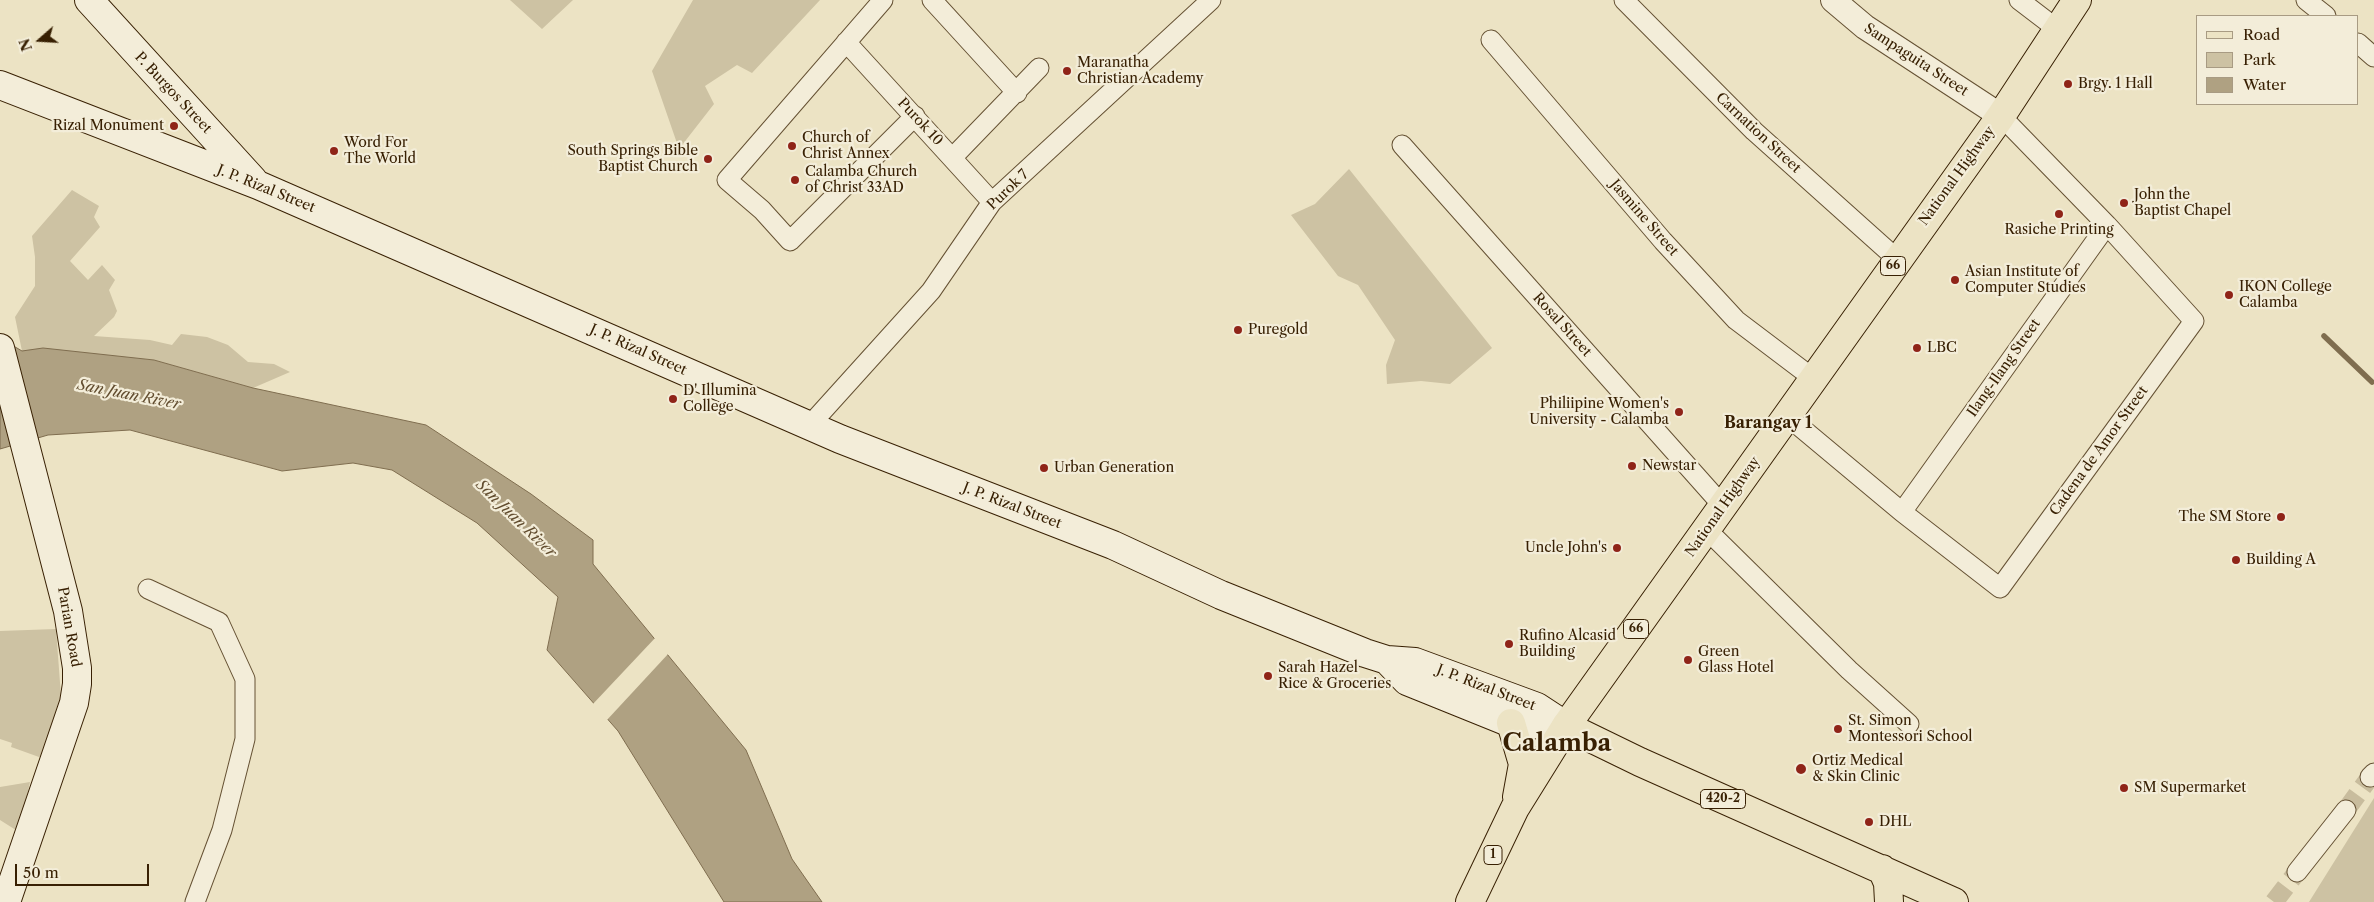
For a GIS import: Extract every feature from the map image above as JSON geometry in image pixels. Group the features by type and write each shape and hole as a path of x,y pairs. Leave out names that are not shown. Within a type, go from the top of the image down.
{"main road":[{"name":"P. Burgos Street","path":"89,0 258,184"},
{"name":"National Highway","path":"1566,726 2001,116 2077,0"},
{"name":"J. P. Rizal Street","path":"0,85 258,184 810,425 934,476 1113,545 1221,595 1387,660 1415,662 1511,697 1537,707 1566,726"},
{"name":"Parian Road","path":"0,348 68,611 78,684 74,703 6,902"},
{"name":"J. P. Rizal Street","path":"1387,660 1407,681 1511,723 1566,726"},
{"path":"1511,723 1523,764 1515,808"},
{"name":"1","path":"1470,902 1515,808 1566,726"},
{"name":"420-2","path":"1566,726 1640,762 1882,869 1912,893 1954,902"},
{"path":"1882,869 1888,883 1889,902"}],"street":[{"path":"883,0 727,180 762,210 790,241 914,116"},
{"path":"932,0 1017,93"},
{"name":"Purok 7","path":"810,425 931,290 992,202 1211,0"},
{"name":"Carnation Street","path":"1624,0 1754,132 1898,260"},
{"name":"Sampaguita Street","path":"1833,0 1865,27 2001,116"},
{"path":"2019,0 2058,29"},
{"path":"2306,0 2325,15"},
{"name":"Jasmine Street","path":"1490,40 1663,241 1736,320 1814,379"},
{"name":"Purok 10","path":"846,42 992,202"},
{"path":"2359,44 2374,57"},
{"path":"952,157 1017,93 1038,68"},
{"name":"Cadena de Amor Street","path":"1787,416 1902,512 2000,588 2194,321 2107,225 2001,116"},
{"name":"Rosal Street","path":"1402,145 1723,506"},
{"name":"Ilang-Ilang Street","path":"1902,512 2107,225"},
{"path":"1706,530 1849,670 1909,724"},
{"path":"148,589 219,622 245,679 245,740 222,830 194,902"},
{"path":"2297,872 2346,810"}],"green space":[{"path":"510,0 573,0 542,29"},
{"path":"693,0 820,0 752,73 737,65 705,86 714,104 679,149 652,71"},
{"path":"1349,169 1492,348 1450,384 1421,381 1387,384 1386,365 1395,340 1358,285 1338,276 1291,215 1315,204"},
{"path":"72,190 99,206 94,217 100,227 70,261 88,280 102,265 115,280 109,290 117,311 114,317 94,336 150,340 172,345 181,334 207,337 228,345 248,362 274,364 290,372 253,388 154,360 22,351 15,317 35,286 35,257 32,236"},
{"path":"56,629 61,696 47,756 39,757 11,747 12,743 0,739 0,631"},
{"path":"30,782 19,832 0,820 0,787"},
{"path":"2374,798 2374,902 2309,902"}],"water":[{"name":"San Juan River","path":"0,338 22,351 43,348 154,360 253,388 426,425 531,494 593,540 593,564 746,750 792,859 822,902 724,902 618,731 547,650 558,597 477,523 392,470 353,463 282,471 130,430 48,435 0,449"}],"pier":[{"path":"656,637 669,653 606,721 592,705"}],"waterway":[{"path":"2324,336 2372,382"}],"tunnel":[{"path":"2346,810 2370,777"},
{"path":"2274,902 2297,872"}],"place":[{"name":"Maranatha Christian Academy","path":"1067,71"},
{"name":"Brgy. 1 Hall","path":"2068,84"},
{"name":"Rizal Monument","path":"174,126"},
{"name":"Church of Christ Annex","path":"792,146"},
{"name":"Word For The World","path":"334,151"},
{"name":"South Springs Bible Baptist Church","path":"708,159"},
{"name":"Calamba Church of Christ 33AD","path":"795,180"},
{"name":"John the Baptist Chapel","path":"2124,203"},
{"name":"Rasiche Printing","path":"2059,214"},
{"name":"Asian Institute of Computer Studies","path":"1955,280"},
{"name":"IKON College Calamba","path":"2229,295"},
{"name":"Puregold","path":"1238,330"},
{"name":"LBC","path":"1917,348"},
{"name":"D' Illumina College","path":"673,399"},
{"name":"Philiipine Women's University - Calamba","path":"1679,412"},
{"name":"Newstar","path":"1632,466"},
{"name":"Urban Generation","path":"1044,468"},
{"name":"The SM Store","path":"2281,517"},
{"name":"Uncle John's","path":"1617,548"},
{"name":"Building A","path":"2236,560"},
{"name":"Rufino Alcasid Building","path":"1509,644"},
{"name":"Green Glass Hotel","path":"1688,660"},
{"name":"Sarah Hazel Rice & Groceries","path":"1268,676"},
{"name":"St. Simon Montessori School","path":"1838,729"},
{"name":"Ortiz Medical & Skin Clinic","path":"1801,769"},
{"name":"SM Supermarket","path":"2124,788"},
{"name":"DHL","path":"1869,822"}],"district":[{"name":"Barangay 1","path":"1768,423"},
{"name":"Calamba","path":"1557,744"}]}
